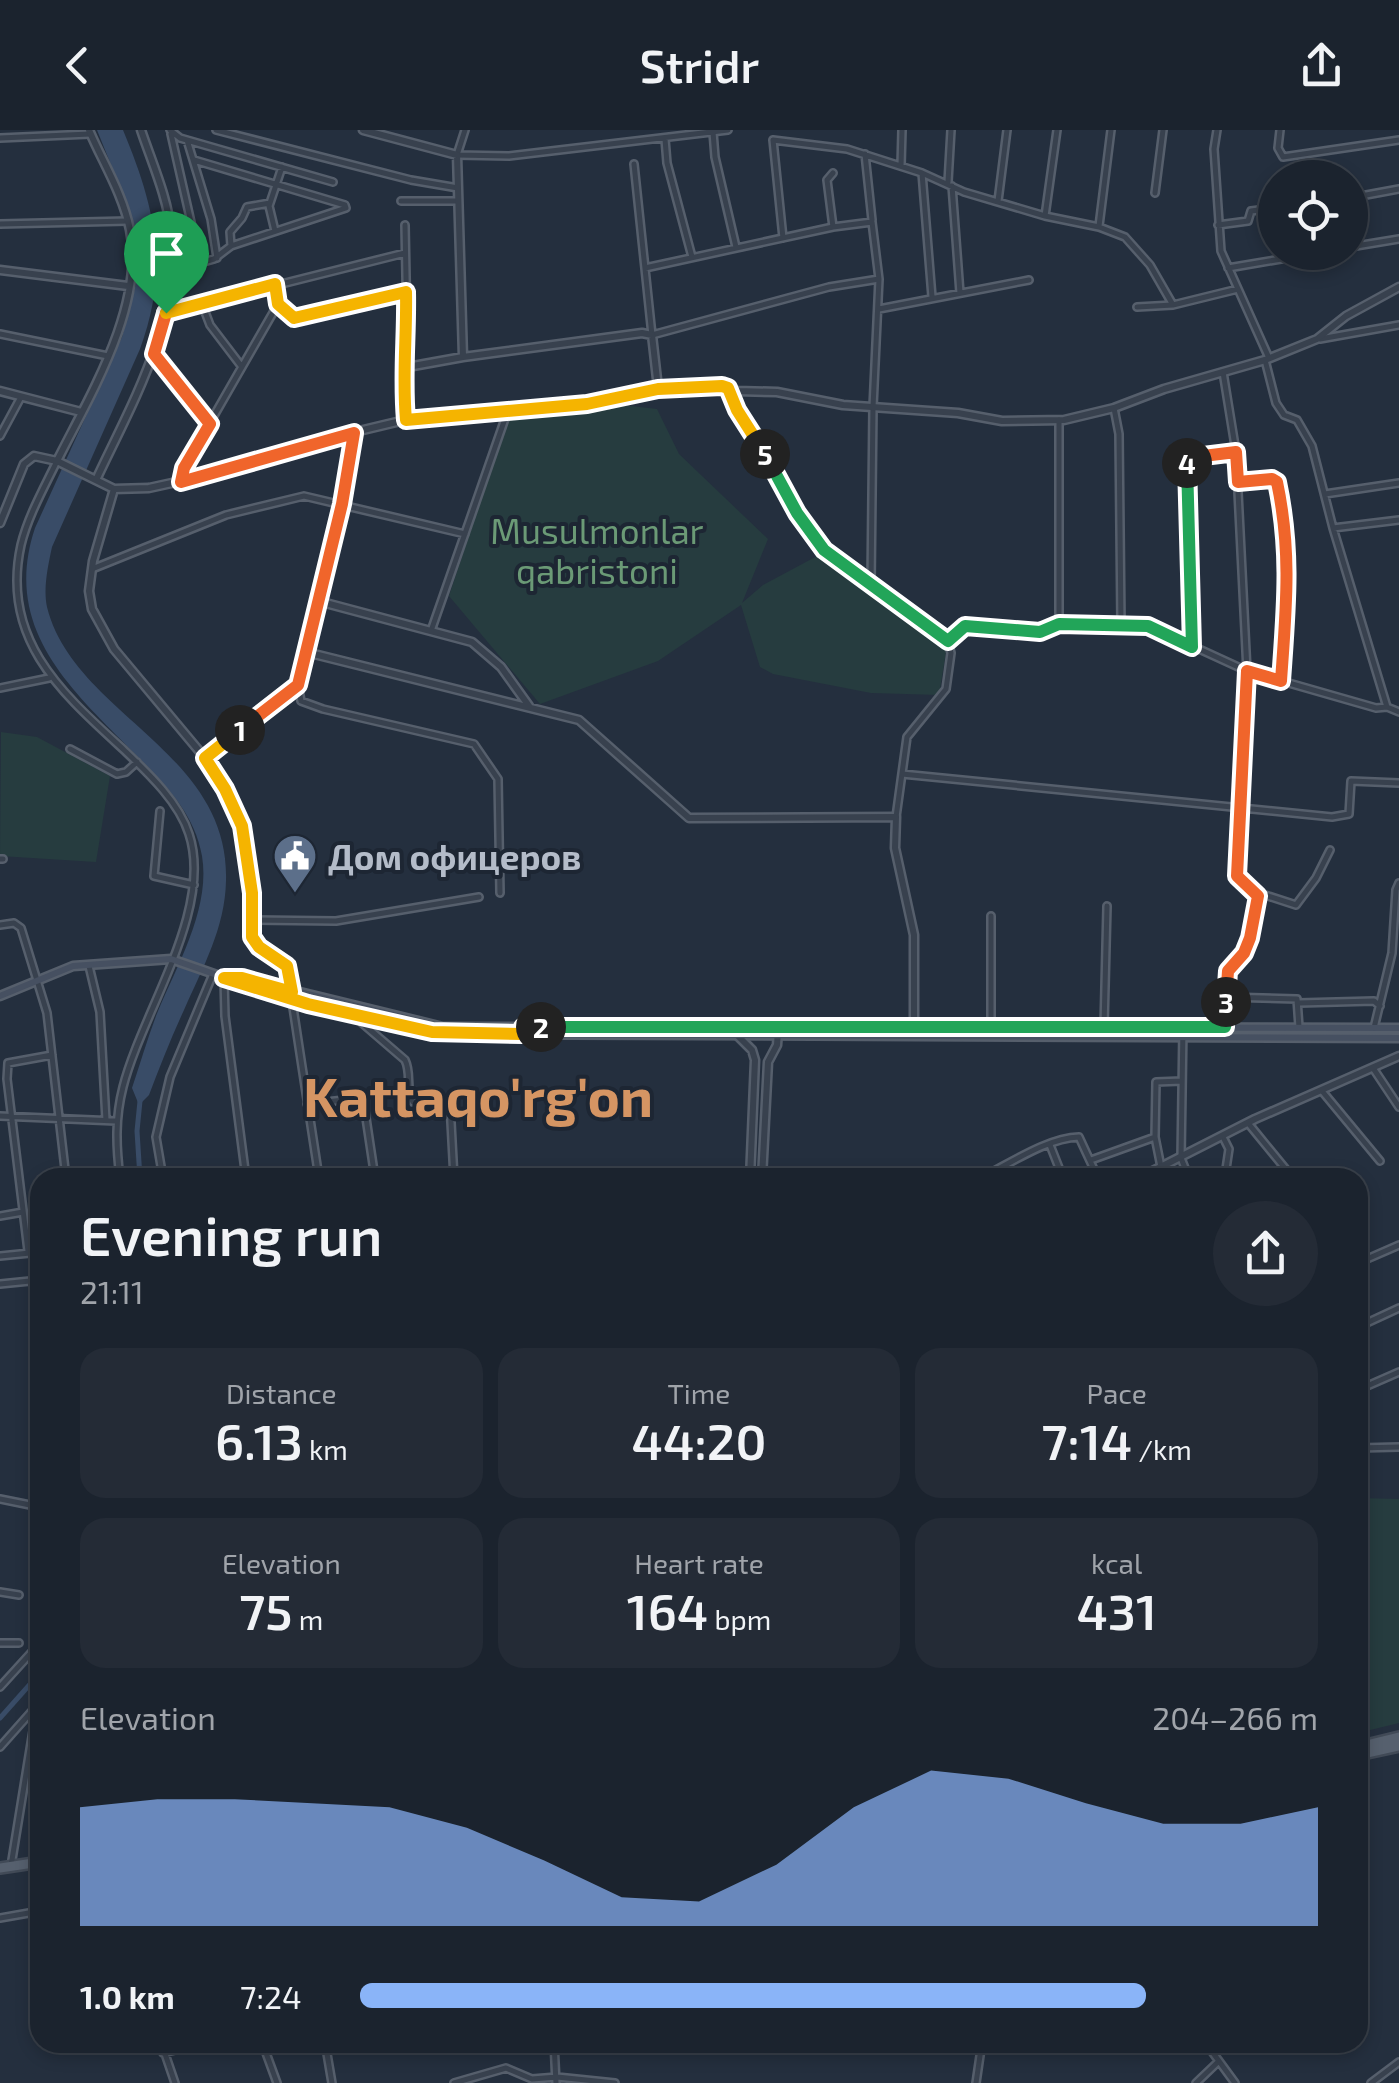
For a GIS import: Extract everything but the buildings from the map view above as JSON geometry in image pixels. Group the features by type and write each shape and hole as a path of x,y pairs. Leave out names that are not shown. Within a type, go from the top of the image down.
{"main road":[{"path":"0,996 87,963 173,960 360,1016 444,1034 778,1026 991,1026 1399,1038"},
{"path":"292,996 432,1025 523,1031 914,1036 1183,1032 1225,1027 1399,1028"},
{"path":"1368,1745 1399,1737"},
{"path":"1368,1754 1399,1746"}],"street":[{"path":"93,478 154,354 166,313 172,271 171,230 141,130"},
{"path":"216,130 253,133 458,188"},
{"path":"362,130 457,155 510,156 728,130"},
{"path":"463,356 457,155 464,130"},
{"path":"672,130 667,163 692,257"},
{"path":"901,166 902,130"},
{"path":"950,130 950,184 960,292"},
{"path":"998,201 1006,130"},
{"path":"1046,216 1057,130"},
{"path":"1099,226 1111,130"},
{"path":"1155,193 1164,130"},
{"path":"1217,130 1214,149 1220,251 1267,359 1276,403 1284,415 1297,420 1312,446 1387,707"},
{"path":"1280,130 1278,148 1283,156 1399,140"},
{"path":"0,138 90,132 120,195 133,254 121,324 20,548 17,593 31,644 50,678 137,762 184,822 192,847 194,900 127,1073 116,1121 119,1168"},
{"path":"170,132 200,262"},
{"path":"170,132 332,182"},
{"path":"713,132 714,157 736,248"},
{"path":"187,140 211,219 217,258"},
{"path":"783,238 773,140 864,154 1046,216 1099,226 1125,237 1150,265 1173,305"},
{"path":"864,154 880,278 873,407 871,584"},
{"path":"172,271 217,258 230,246 347,207 194,160"},
{"path":"634,164 658,389"},
{"path":"275,232 270,203 282,167"},
{"path":"833,172 827,180 833,227"},
{"path":"922,173 932,297"},
{"path":"430,183 430,201"},
{"path":"1368,194 1399,188"},
{"path":"401,202 458,201"},
{"path":"230,246 230,232 246,206 270,203"},
{"path":"1218,225 1248,221 1251,212 1258,211"},
{"path":"0,224 128,221"},
{"path":"645,268 872,222"},
{"path":"404,225 407,326 402,368 406,420"},
{"path":"1368,244 1399,239"},
{"path":"166,313 405,252"},
{"path":"1228,268 1258,263"},
{"path":"0,270 128,286"},
{"path":"402,368 463,356 642,333 652,335 829,286 880,278"},
{"path":"879,308 1029,280"},
{"path":"181,482 184,468 278,304 275,284"},
{"path":"1317,340 1346,316 1399,287"},
{"path":"1137,307 1173,305 1238,289"},
{"path":"278,304 294,318 406,292"},
{"path":"202,304 210,326 242,367"},
{"path":"0,523 28,458 59,462 114,489 149,488 406,420 587,404 658,389 728,388 1002,421 1059,420 1114,408 1317,340 1399,324"},
{"path":"0,334 108,356"},
{"path":"154,354 210,424"},
{"path":"1224,372 1236,452 1247,671 1237,876 1258,896 1296,905 1330,850"},
{"path":"728,388 797,513 824,550 948,641 951,653 946,689 908,737 896,817 895,848 914,935 914,1036"},
{"path":"0,391 81,412"},
{"path":"0,436 21,397"},
{"path":"1114,408 1119,434 1121,624"},
{"path":"432,631 507,413"},
{"path":"1059,420 1059,624"},
{"path":"354,433 342,504 298,685 301,701 474,744 481,750 498,779 500,892"},
{"path":"1192,647 1187,460 1236,452"},
{"path":"1238,482 1277,482 1287,529 1281,681"},
{"path":"1325,494 1399,482"},
{"path":"114,489 92,570 92,610 101,629 205,758 242,826 252,893 252,937 259,947 287,966 316,1168"},
{"path":"92,570 226,515 304,496 465,534"},
{"path":"1334,528 1399,520"},
{"path":"318,601 472,642 485,650 529,707"},
{"path":"948,641 965,626 1040,632 1059,624 1148,626 1247,671 1399,712"},
{"path":"306,652 585,724 689,818 896,817"},
{"path":"0,688 50,678"},
{"path":"205,758 298,685"},
{"path":"70,749 117,774 137,762"},
{"path":"902,774 1332,817 1348,814 1351,781 1399,783"},
{"path":"160,811 154,876 194,885"},
{"path":"1374,1028 1392,953 1399,884"},
{"path":"1225,1027 1228,971 1244,953 1250,938 1258,896"},
{"path":"251,920 336,920 479,897"},
{"path":"1104,1027 1107,906"},
{"path":"991,916 991,1026"},
{"path":"0,925 14,923 21,928 47,1013 65,1168"},
{"path":"87,963 100,1012 106,1120"},
{"path":"161,1168 156,1137 170,1077 210,973"},
{"path":"224,978 245,1168"},
{"path":"1226,997 1290,996 1299,1002 1374,1002 1380,1006"},
{"path":"1299,1002 1300,1027"},
{"path":"360,1016 362,1024 405,1060 412,1102 450,1104 453,1168"},
{"path":"763,1168 768,1062 778,1026"},
{"path":"1183,1032 1182,1158 1186,1168"},
{"path":"736,1035 745,1041 756,1060 751,1168"},
{"path":"0,1256 28,1251 8,1063 52,1055"},
{"path":"1182,1081 1156,1082 1155,1136 1162,1167 1248,1123 1399,1056"},
{"path":"1373,1068 1399,1107"},
{"path":"1322,1091 1380,1161"},
{"path":"306,1104 363,1098 374,1168"},
{"path":"0,1116 116,1121"},
{"path":"1248,1123 1285,1168"},
{"path":"1091,1160 1155,1136"},
{"path":"1223,1137 1229,1149 1226,1168"},
{"path":"1002,1168 1050,1145 1079,1138 1094,1168"},
{"path":"1050,1145 1059,1168"},
{"path":"0,1216 23,1212"},
{"path":"1368,1260 1399,1245"},
{"path":"0,1284 30,1281"},
{"path":"1368,1322 1399,1308"},
{"path":"1368,1386 1399,1372"},
{"path":"1368,1448 1399,1447"},
{"path":"0,1500 30,1505"},
{"path":"0,1592 19,1595"},
{"path":"0,1643 18,1644"},
{"path":"0,1687 30,1654"},
{"path":"0,1747 30,1713"},
{"path":"6,1868 30,1745"},
{"path":"0,1918 30,1913"},
{"path":"163,2053 175,2083"},
{"path":"266,2053 278,2083"},
{"path":"327,2053 332,2083"},
{"path":"555,2053 557,2080"},
{"path":"976,2083 980,2053"},
{"path":"1212,2053 1235,2083"},
{"path":"1196,2083 1218,2061"},
{"path":"1372,2083 1399,2062"},
{"path":"454,2083 506,2068 532,2079 616,2083"}],"green space":[{"name":"Musulmonlar qabristoni","path":"614,404 657,409 679,454 768,539 742,603 763,585 819,555 944,642 939,695 871,693 773,674 760,667 741,605 658,661 540,704 449,596 508,417"},
{"path":"1,732 37,737 110,776 96,862 0,856"},
{"path":"1368,1498 1399,1499 1399,1723 1368,1731"}],"water":[{"path":"97,130 123,130 134,158 155,238 154,291 140,349 52,547 47,607 63,644 87,677 178,765 204,798 221,836 226,881 222,915 212,947 149,1095 139,1105 132,1088 201,897 199,842 171,793 70,686 51,659 36,630 28,599 27,565 35,528 122,337 136,284 130,212"}],"waterway":[{"name":"Kattaqo'rg'on","path":"139,1168 140,1101"},
{"name":"Kattaqo'rg'on","path":"0,1718 30,1684"}],"place":[{"name":"Дом офицеров","path":"295,894"}],"district":[{"name":"Kattaqo'rg'on","path":"478,1095"}],"route":[{"path":"275,284 278,304 294,318 406,292 402,375 406,420 587,404 658,389 728,388 797,513 824,550 948,641 965,626 1040,632 1059,624 1121,624 1148,626 1192,647 1187,460 1236,452 1238,482 1276,479 1287,529 1287,598 1281,681 1247,671 1237,876 1258,896 1244,953 1228,971 1225,1027 523,1027 523,1034 444,1034 308,1004 224,978 242,978 292,992 287,966 259,947 252,937 252,893 242,826 205,758 298,685 342,504 354,433 181,482 184,468 210,424 154,354 166,313 275,284"}]}
